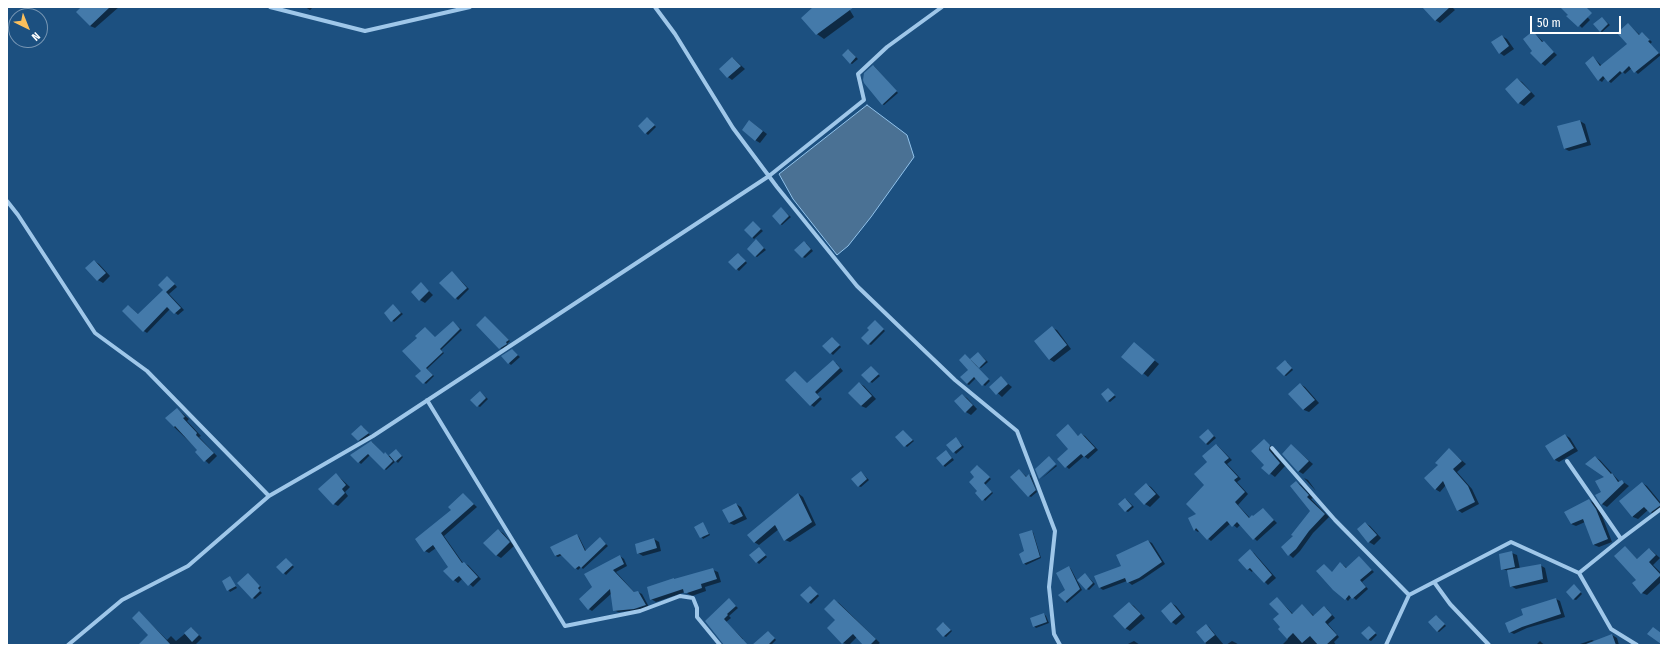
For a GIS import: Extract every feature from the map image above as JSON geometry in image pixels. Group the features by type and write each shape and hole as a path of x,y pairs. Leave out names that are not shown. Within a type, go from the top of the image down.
{"street":[{"path":"270,7 365,31 470,7"},
{"path":"655,7 675,34 733,128 768,176 857,286 955,380 1017,432 1055,531 1049,587 1054,634 1060,645"},
{"path":"68,645 122,600 188,566 269,496 373,436 768,176 864,100 858,74 888,47 942,7"},
{"path":"7,201 18,215 95,333 147,371 269,496"},
{"path":"427,400 565,626 640,611 680,596 693,598 697,608 698,617 720,645"},
{"path":"1272,448 1335,520 1409,595"},
{"path":"1567,461 1621,539"},
{"path":"1579,573 1661,509"},
{"path":"1386,645 1409,595 1511,542 1579,573 1611,628 1637,645"},
{"path":"1434,582 1450,604 1489,645"}],"water":[{"path":"867,105 907,135 914,157 871,217 848,246 837,255 793,199 779,174"}],"building":[{"path":"81,7 110,7 90,26 76,12"},
{"path":"813,7 854,7 816,35 801,18"},
{"path":"1422,7 1450,7 1435,21"},
{"path":"1560,7 1586,7 1592,13 1578,27 1566,16 1568,15"},
{"path":"1602,17 1608,24 1600,32 1593,24"},
{"path":"1628,23 1639,35 1642,32 1659,53 1634,73 1629,66 1622,73 1620,71 1608,82 1603,76 1598,81 1585,63 1593,56 1600,66 1627,44 1617,33"},
{"path":"1533,31 1542,42 1544,41 1554,52 1541,64 1530,53 1532,51 1523,39"},
{"path":"1502,35 1509,46 1499,54 1491,42"},
{"path":"848,49 856,57 850,64 842,55"},
{"path":"732,57 741,66 727,78 719,69"},
{"path":"873,65 897,91 882,105 863,80 864,73"},
{"path":"1517,78 1531,92 1518,104 1505,89"},
{"path":"647,117 655,125 645,134 638,126"},
{"path":"749,120 763,131 755,141 742,130"},
{"path":"1580,120 1587,142 1564,149 1557,126"},
{"path":"781,207 789,216 780,225 772,216"},
{"path":"753,221 761,229 752,238 744,230"},
{"path":"756,239 764,248 755,257 747,249"},
{"path":"804,241 811,249 802,258 794,250"},
{"path":"738,253 746,261 736,270 728,262"},
{"path":"94,260 106,273 97,281 85,268"},
{"path":"452,271 467,288 455,299 439,283"},
{"path":"167,276 175,284 166,292 181,308 174,314 167,307 143,332 122,311 128,305 138,314 163,290 158,285"},
{"path":"421,282 429,291 419,301 411,292"},
{"path":"393,304 401,313 391,322 384,313"},
{"path":"485,316 509,340 506,342 507,344 499,349 476,325"},
{"path":"875,320 884,329 868,345 861,338 869,330 867,328"},
{"path":"453,321 460,329 440,349 443,352 426,368 433,375 423,384 415,376 421,371 402,351 417,338 415,336 425,327 435,337"},
{"path":"1052,326 1067,345 1049,360 1034,341"},
{"path":"832,337 840,345 830,354 822,346"},
{"path":"1134,342 1155,360 1142,375 1121,357"},
{"path":"512,349 518,355 508,364 501,356"},
{"path":"978,352 986,361 979,368 970,359"},
{"path":"965,354 989,379 982,386 974,377 967,384 960,377 968,370 959,360"},
{"path":"833,360 840,368 815,392 820,397 810,406 785,380 795,371 807,383"},
{"path":"1285,360 1292,368 1284,376 1276,368"},
{"path":"871,366 879,374 869,383 861,375"},
{"path":"1001,376 1008,384 996,395 989,387"},
{"path":"859,382 872,396 861,406 848,393"},
{"path":"1300,383 1315,400 1303,410 1288,394"},
{"path":"1108,388 1115,395 1107,402 1101,394"},
{"path":"480,391 486,398 477,407 470,400"},
{"path":"962,394 973,405 965,413 954,401"},
{"path":"177,408 185,417 183,418 197,433 196,435 214,453 204,462 195,452 197,450 175,426 174,427 165,418"},
{"path":"1068,424 1078,436 1081,433 1095,448 1084,457 1081,454 1065,468 1057,459 1068,449 1056,435"},
{"path":"361,425 369,433 358,441 351,434"},
{"path":"1208,429 1214,436 1206,444 1199,437"},
{"path":"903,430 913,440 904,447 895,437"},
{"path":"1565,434 1574,448 1554,460 1545,446"},
{"path":"956,437 962,446 953,453 946,445"},
{"path":"1264,439 1270,445 1269,450 1280,463 1269,475 1261,468 1264,465 1251,451"},
{"path":"371,441 384,454 385,452 393,461 384,470 368,454 358,463 350,455"},
{"path":"1216,444 1229,458 1224,462 1238,477 1234,480 1245,492 1235,502 1249,518 1263,508 1274,520 1253,540 1237,522 1232,527 1227,521 1207,540 1196,528 1194,531 1188,518 1196,514 1186,504 1204,485 1194,474 1207,462 1202,456"},
{"path":"1291,444 1309,461 1298,472 1282,454"},
{"path":"1449,448 1462,461 1453,469 1468,486 1475,502 1457,511 1443,481 1435,490 1424,478 1438,465 1435,463"},
{"path":"396,449 402,456 395,462 389,455"},
{"path":"946,450 952,458 943,466 936,458"},
{"path":"1049,456 1056,464 1039,479 1035,469"},
{"path":"1595,456 1611,474 1612,473 1618,482 1622,480 1624,483 1601,505 1595,495 1601,492 1595,481 1604,477 1585,464"},
{"path":"977,465 990,477 984,483 992,492 982,501 975,493 977,491 969,482 974,477 970,472"},
{"path":"1019,469 1026,477 1029,474 1036,490 1028,497 1010,477"},
{"path":"861,471 867,479 858,487 851,479"},
{"path":"336,473 346,485 342,489 345,493 333,505 318,489"},
{"path":"1296,481 1309,495 1307,497 1325,514 1309,531 1296,549 1288,556 1281,547 1293,536 1291,535 1310,511 1290,486"},
{"path":"1642,482 1661,505 1650,513 1644,507 1632,517 1619,501"},
{"path":"1146,483 1156,494 1144,505 1134,494"},
{"path":"463,493 474,504 441,533 462,563 464,562 478,577 468,586 459,576 453,581 443,571 448,567 433,545 424,552 415,539 451,510 448,507"},
{"path":"798,493 812,522 784,541 775,525 754,543 747,535"},
{"path":"1125,498 1132,506 1125,512 1118,504"},
{"path":"1589,499 1596,509 1608,539 1593,545 1583,519 1571,524 1564,512"},
{"path":"736,503 743,516 729,523 722,510"},
{"path":"703,522 709,534 700,538 694,527"},
{"path":"1365,522 1377,535 1368,543 1357,529"},
{"path":"498,529 510,542 496,556 483,543"},
{"path":"1032,530 1040,557 1023,564 1019,554 1024,551 1019,534"},
{"path":"577,534 585,551 600,537 606,544 581,568 579,566 575,569 560,554 555,556 550,547"},
{"path":"654,538 657,548 637,554 635,544"},
{"path":"1148,540 1162,562 1139,578 1127,583 1125,578 1099,588 1094,576 1121,566 1116,555"},
{"path":"1625,546 1637,559 1649,548 1656,555 1649,562 1661,575 1641,594 1632,583 1636,580 1614,556"},
{"path":"759,547 766,555 756,563 749,555"},
{"path":"1250,549 1272,575 1264,583 1250,568 1247,570 1238,560"},
{"path":"1512,551 1515,567 1501,570 1499,554"},
{"path":"620,555 624,564 613,570 634,592 638,591 646,605 634,609 613,611 610,589 588,610 579,599 592,587 584,574"},
{"path":"1359,556 1372,570 1360,580 1366,587 1352,599 1349,595 1345,600 1333,590 1316,571 1324,564 1332,572 1340,562 1346,568"},
{"path":"286,558 293,565 283,574 276,567"},
{"path":"1541,564 1543,579 1510,587 1507,570"},
{"path":"1069,566 1080,589 1065,602 1058,595 1065,590 1056,573"},
{"path":"713,568 717,579 701,584 702,588 687,593 684,593 683,589 650,600 647,587"},
{"path":"248,573 260,586 258,588 260,591 252,599 237,583"},
{"path":"1085,573 1093,583 1086,590 1077,580"},
{"path":"230,576 236,586 227,591 222,581"},
{"path":"1574,584 1581,592 1573,600 1566,592"},
{"path":"810,586 818,594 808,603 800,595"},
{"path":"1277,597 1292,614 1302,604 1313,616 1324,606 1332,615 1325,622 1337,635 1326,645 1318,645 1310,636 1302,643 1293,633 1287,639 1278,629 1280,627 1273,619 1279,614 1269,604"},
{"path":"729,598 736,606 724,619 748,645 724,645 705,621"},
{"path":"1556,598 1561,614 1509,633 1505,623 1523,615 1521,609"},
{"path":"834,599 876,639 870,645 863,645 853,634 842,644 827,628 835,620 824,609"},
{"path":"1129,602 1141,614 1125,629 1113,616"},
{"path":"1171,602 1181,614 1171,623 1161,611"},
{"path":"139,611 171,645 138,645 148,635 132,618"},
{"path":"1044,613 1047,622 1033,627 1030,618"},
{"path":"1436,615 1445,624 1437,632 1428,622"},
{"path":"943,622 951,630 943,637 936,629"},
{"path":"1206,624 1215,635 1205,643 1196,632"},
{"path":"1369,626 1376,633 1368,640 1361,633"},
{"path":"191,627 199,635 192,642 184,633"},
{"path":"1653,627 1661,633 1661,644 1647,634"},
{"path":"768,631 775,638 768,645 752,645"},
{"path":"1612,634 1616,645 1586,645 1586,644"}]}
